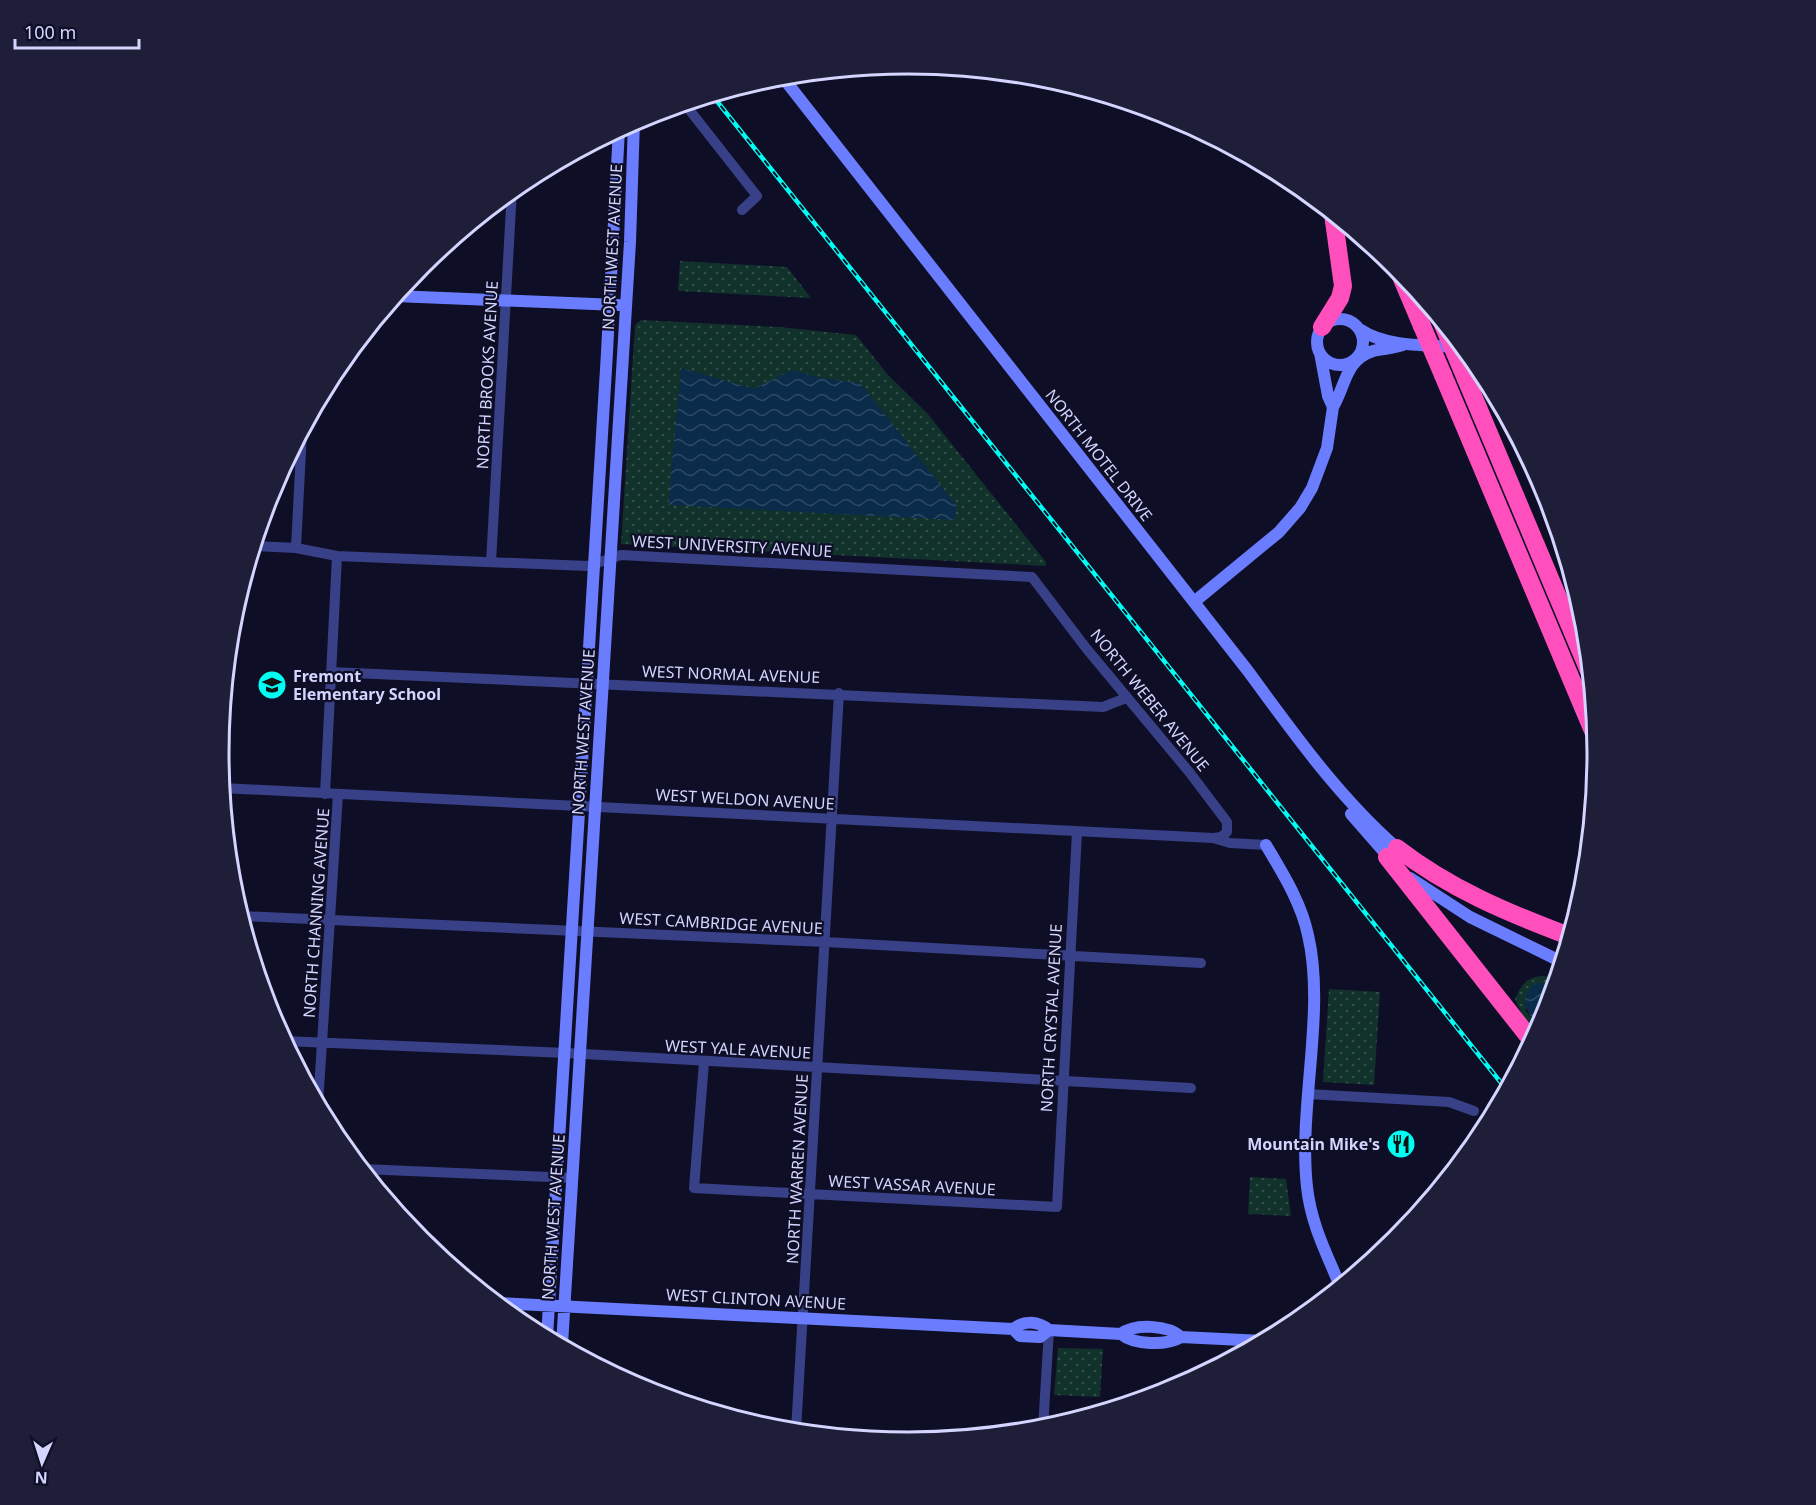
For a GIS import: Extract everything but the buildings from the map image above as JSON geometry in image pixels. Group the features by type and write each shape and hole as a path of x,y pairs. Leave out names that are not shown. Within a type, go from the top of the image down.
{"highway":[{"path":"1322,327 1324,320 1340,298 1343,286 1334,225"},
{"path":"1409,295 1586,715"},
{"path":"1451,344 1578,645"},
{"path":"1392,852 1473,897 1562,933"},
{"path":"1392,852 1526,1033"}],"main road":[{"name":"NORTH MOTEL DRIVE","path":"789,85 1194,602 1319,766 1422,887 1451,907 1555,958"},
{"name":"NORTH WEST AVENUE","path":"562,1337 611,559 631,219 634,132"},
{"path":"625,136 625,142 633,148"},
{"name":"NORTH WEST AVENUE","path":"548,1328 582,807 618,139"},
{"path":"617,159 625,162 625,191 631,219"},
{"path":"406,296 626,305"},
{"path":"1333,407 1328,396 1317,340 1322,327 1335,319 1342,318 1356,324 1373,338 1406,344 1452,346"},
{"path":"1194,602 1280,532 1300,508 1323,462 1333,407 1345,375 1364,345 1361,330"},
{"path":"1320,353 1324,359 1337,365 1371,352 1406,344"},
{"path":"1266,845 1290,885 1309,937 1313,985 1305,1171 1308,1199 1322,1250 1337,1278"},
{"name":"WEST CLINTON AVENUE","path":"512,1304 1013,1329 1022,1323 1040,1323 1049,1330 1121,1334 1129,1341 1172,1343 1181,1337 1249,1340"}],"street":[{"path":"690,110 757,196 742,210"},
{"name":"NORTH BROOKS AVENUE","path":"491,562 511,202"},
{"path":"296,548 301,448"},
{"name":"WEST UNIVERSITY AVENUE","path":"261,546 296,548 337,556 588,566 621,555 1032,577"},
{"name":"NORTH CHANNING AVENUE","path":"325,794 337,556"},
{"name":"NORTH WEBER AVENUE","path":"1032,577 1126,698 1190,773 1227,822 1227,832 1221,837 1213,838"},
{"name":"WEST NORMAL AVENUE","path":"332,672 839,693 1103,707 1126,698"},
{"name":"NORTH WARREN AVENUE","path":"797,1422 839,693"},
{"name":"WEST WELDON AVENUE","path":"230,789 1213,838 1230,843 1266,845"},
{"name":"NORTH CHANNING AVENUE","path":"319,1090 338,794"},
{"name":"NORTH CRYSTAL AVENUE","path":"1057,1207 1077,832"},
{"name":"WEST CAMBRIDGE AVENUE","path":"249,916 825,942 1201,963"},
{"name":"WEST YALE AVENUE","path":"294,1041 566,1053 1191,1088"},
{"name":"WEST VASSAR AVENUE","path":"704,1062 694,1188 1057,1207"},
{"path":"1308,1094 1449,1102 1474,1111"},
{"path":"371,1168 573,1178"},
{"path":"1044,1417 1049,1330"}],"green space":[{"path":"680,261 787,267 811,298 678,291"},
{"path":"641,320 779,327 856,335 888,375 927,413 1046,562 1046,566 621,544 635,325"},
{"path":"1534,977 1549,977 1544,990 1525,1010 1532,1019 1529,1026 1515,999 1526,982"},
{"path":"1329,989 1380,992 1374,1085 1323,1082"},
{"path":"1250,1177 1286,1179 1291,1216 1248,1214"},
{"path":"1058,1348 1103,1349 1100,1397 1054,1395"}],"water":[{"path":"681,368 754,389 792,370 819,378 860,383 957,506 954,520 669,505"},
{"path":"1536,983 1546,984 1532,1019 1527,1010 1525,999"}],"railway":[{"path":"717,102 1501,1083"}],"place":[{"name":"Fremont Elementary School","path":"272,685"},
{"name":"Mountain Mike's","path":"1401,1144"}]}
